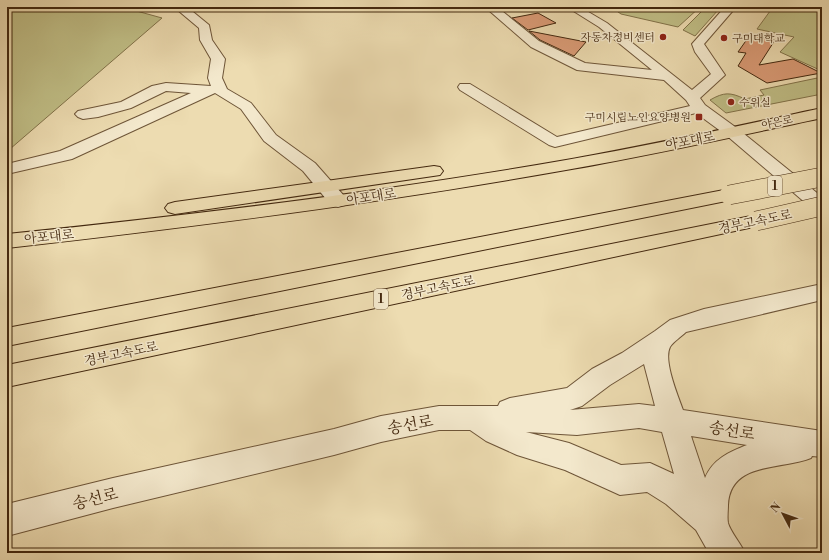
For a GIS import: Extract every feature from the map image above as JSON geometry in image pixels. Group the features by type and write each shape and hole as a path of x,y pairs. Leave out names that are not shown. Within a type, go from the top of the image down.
{"main road":[{"name":"야은로","path":"724,126 822,101"},
{"name":"야은로","path":"724,126 822,113"},
{"name":"아포대로","path":"7,227 159,210 508,161 724,126"},
{"name":"아포대로","path":"7,241 231,216 531,171 724,126"},
{"name":"1","path":"7,337 822,177"},
{"name":"경부고속도로","path":"7,376 822,207"}],"street":[{"path":"179,7 205,27 206,40 218,59 215,78 216,91"},
{"path":"490,7 535,44 582,67 668,76"},
{"path":"572,7 603,25 668,76 696,103 822,207"},
{"path":"465,87 555,142 696,103 718,75 700,51 698,44 731,7"},
{"path":"83,114 126,105 157,89 166,87 216,91 246,106 270,138 308,167 338,201"},
{"path":"7,169 42,162 66,155 154,114 216,91"},
{"path":"472,417 573,398 601,376 631,360 678,326 704,318 822,292"},
{"path":"663,338 656,352 657,369 672,421 688,473 707,519 728,553"},
{"name":"송선로","path":"7,520 114,493 334,442 381,429 439,418 472,417 529,419 577,423 639,416 822,445"},
{"path":"472,417 496,432 527,446 569,457 620,480 650,477 677,493 712,527"},
{"path":"712,527 714,494 719,480 737,463 765,453 822,445"}],"shaded area":[{"path":"7,7 122,7 162,18 10,149 7,149"},
{"path":"611,7 700,7 678,27 621,14"},
{"path":"706,7 719,9 695,36 683,30"},
{"path":"773,7 822,7 822,71 780,52 794,37 757,29"},
{"path":"822,77 822,94 726,113 710,100 723,94 731,94 745,99 764,95 760,90"}],"building":[{"path":"538,13 556,23 528,30 512,18"},
{"path":"529,31 586,42 574,56 540,40"},
{"path":"750,35 775,40 759,65 793,59 821,73 767,83 738,66 746,53 738,52"}],"place":[{"name":"자동차정비센터","path":"663,37"},
{"name":"구미대학교","path":"724,38"},
{"name":"수위실","path":"731,102"},
{"name":"구미시립노인요양병원","path":"699,117"}]}
